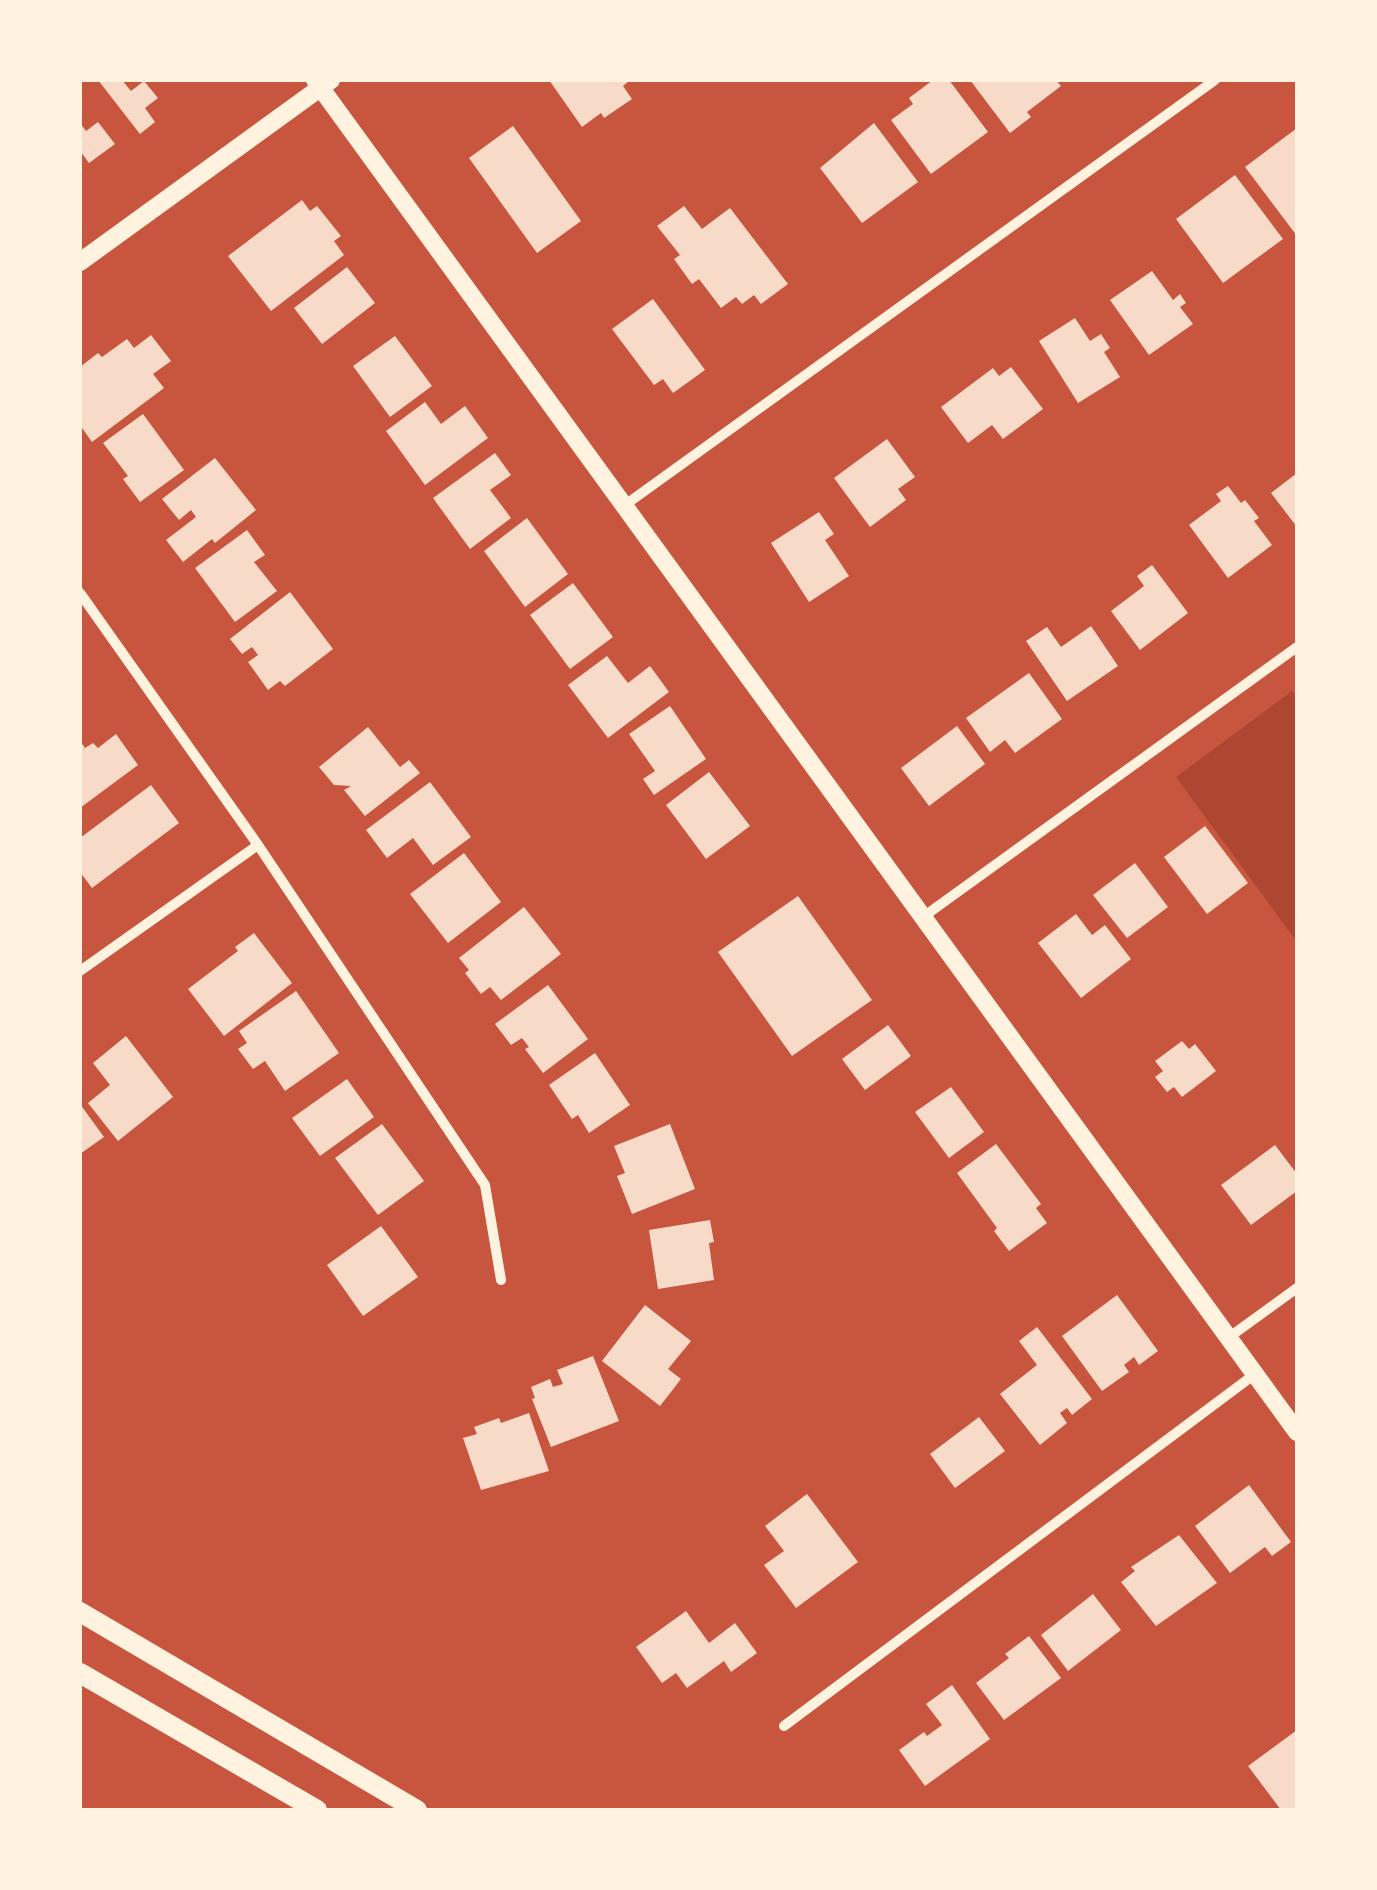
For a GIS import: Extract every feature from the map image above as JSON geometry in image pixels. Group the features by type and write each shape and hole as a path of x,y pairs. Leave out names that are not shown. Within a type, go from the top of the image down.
{"main road":[{"path":"80,1612 417,1810"},
{"path":"80,1673 316,1810"}],"street":[{"path":"624,505 1215,80"},
{"path":"80,262 322,83 1297,1432"},
{"path":"80,594 258,845 486,1185 502,1280"},
{"path":"923,917 1297,647"},
{"path":"80,971 258,845"},
{"path":"1228,1338 1297,1288"},
{"path":"784,1726 1255,1374"}],"shaded area":[{"path":"1292,691 1297,698 1297,942 1176,777"}],"building":[{"path":"98,80 122,80 131,91 144,81 158,98 145,108 155,122 140,134"},
{"path":"549,80 630,80 623,86 632,99 582,127"},
{"path":"933,80 949,80 988,132 931,174 891,120 913,104 909,98"},
{"path":"970,80 1056,80 1061,86 1027,112 1031,117 1010,133"},
{"path":"98,122 115,144 89,163 80,151 80,123 86,131"},
{"path":"874,123 918,182 862,223 820,168"},
{"path":"513,126 581,221 537,253 469,158"},
{"path":"1297,128 1297,236 1245,167"},
{"path":"1235,175 1283,239 1223,283 1176,219"},
{"path":"302,200 310,211 317,206 341,236 334,241 344,255 271,311 228,256"},
{"path":"684,206 702,229 730,208 788,284 761,304 754,295 742,304 736,297 721,308 699,279 692,284 674,259 680,255 657,226"},
{"path":"347,267 375,303 322,344 294,308"},
{"path":"1152,271 1173,300 1180,294 1186,303 1180,307 1193,324 1149,355 1110,300"},
{"path":"653,299 705,370 673,393 663,379 654,385 612,329"},
{"path":"1075,318 1090,341 1101,334 1110,348 1104,352 1120,377 1078,403 1039,341"},
{"path":"151,335 171,361 153,374 164,388 92,442 80,425 80,367 127,339 134,348"},
{"path":"395,336 432,386 390,417 353,366"},
{"path":"1011,367 1043,409 1003,439 992,425 968,443 941,407 993,368 999,376"},
{"path":"425,402 441,424 465,406 488,438 425,485 386,431"},
{"path":"143,414 184,470 140,502 123,479 128,476 103,443"},
{"path":"887,439 915,477 898,489 906,500 870,527 834,478"},
{"path":"495,453 511,475 490,490 511,518 470,549 433,498"},
{"path":"215,458 256,510 215,543 212,539 183,562 166,540 196,517 191,510 179,520 162,499"},
{"path":"1297,473 1297,527 1271,493"},
{"path":"1228,486 1259,518 1254,521 1272,545 1228,578 1189,525 1221,501 1216,494"},
{"path":"819,512 834,534 825,540 849,576 809,602 771,543"},
{"path":"527,518 568,574 525,607 484,551"},
{"path":"247,530 265,555 254,562 277,591 235,622 195,568"},
{"path":"1152,565 1188,613 1140,650 1111,611 1144,586 1137,576"},
{"path":"573,583 613,637 570,669 530,615"},
{"path":"290,592 333,649 285,686 280,681 268,690 248,662 258,655 252,647 242,654 230,639"},
{"path":"1091,626 1118,666 1067,701 1026,641 1047,627 1061,647"},
{"path":"607,656 628,683 650,666 669,692 608,738 568,685"},
{"path":"1029,673 1062,719 1015,753 1005,740 990,752 966,718"},
{"path":"670,706 706,759 654,795 643,779 655,771 629,734"},
{"path":"957,726 985,764 929,806 901,768"},
{"path":"368,727 400,767 409,760 420,773 365,816 344,790 351,786 334,785 319,767"},
{"path":"116,734 138,765 80,808 80,741 85,748 93,743 98,748"},
{"path":"709,772 750,826 706,859 666,805"},
{"path":"430,782 471,837 433,865 413,838 387,858 366,830"},
{"path":"151,785 179,823 92,888 80,872 80,838"},
{"path":"1205,826 1248,883 1207,914 1164,857"},
{"path":"464,853 501,902 448,943 410,894"},
{"path":"1135,863 1168,907 1127,938 1093,895"},
{"path":"798,896 872,1000 792,1056 718,952"},
{"path":"524,907 561,954 501,1000 490,987 481,994 459,958"},
{"path":"1076,914 1092,935 1105,925 1131,959 1081,998 1038,943"},
{"path":"254,933 292,983 224,1036 188,989 238,951 235,947"},
{"path":"548,985 588,1039 543,1073 525,1049 529,1047 522,1038 511,1045 495,1024"},
{"path":"296,991 339,1053 285,1091 265,1061 253,1069 238,1049 247,1043 239,1031"},
{"path":"888,1025 911,1056 865,1090 842,1059"},
{"path":"126,1036 173,1097 118,1141 88,1103 110,1085 93,1063"},
{"path":"1182,1041 1189,1049 1195,1044 1216,1071 1182,1097 1174,1087 1167,1092 1155,1077 1163,1071 1155,1061"},
{"path":"595,1053 630,1105 589,1133 578,1115 572,1119 549,1085"},
{"path":"347,1079 374,1117 320,1156 292,1118"},
{"path":"951,1087 984,1132 949,1158 915,1112"},
{"path":"80,1104 104,1137 80,1154"},
{"path":"382,1124 424,1181 378,1215 335,1158"},
{"path":"670,1124 695,1189 632,1214 617,1176 625,1173 614,1146"},
{"path":"996,1144 1041,1204 1036,1208 1047,1223 1009,1251 957,1173"},
{"path":"1275,1145 1297,1174 1297,1191 1251,1225 1221,1185"},
{"path":"710,1220 714,1280 658,1289 649,1230"},
{"path":"381,1226 418,1277 363,1316 327,1265"},
{"path":"1117,1295 1158,1351 1139,1365 1134,1357 1124,1365 1129,1372 1102,1391 1062,1336"},
{"path":"645,1305 691,1341 668,1369 681,1379 660,1406 602,1361"},
{"path":"1037,1327 1092,1399 1072,1415 1067,1408 1060,1413 1067,1423 1040,1445 1000,1394 1037,1365 1019,1341"},
{"path":"593,1356 619,1421 551,1447 531,1387 550,1379 553,1387 563,1384 557,1370"},
{"path":"529,1413 549,1471 481,1490 463,1438 477,1434 474,1427"},
{"path":"979,1417 1005,1451 955,1488 930,1454"},
{"path":"1249,1485 1291,1542 1272,1556 1265,1547 1230,1573 1195,1526"},
{"path":"807,1494 858,1562 796,1608 764,1565 784,1551 765,1526"},
{"path":"1179,1535 1217,1583 1156,1626 1121,1582 1135,1571 1131,1567"},
{"path":"1093,1594 1121,1630 1068,1671 1041,1635"},
{"path":"686,1611 709,1643 735,1623 757,1653 731,1672 724,1661 687,1688 676,1673 662,1683 636,1647"},
{"path":"1029,1636 1061,1678 1004,1720 976,1683 1009,1658 1005,1654"},
{"path":"952,1685 990,1739 925,1786 899,1750 942,1725 926,1704"},
{"path":"1297,1730 1297,1810 1281,1810 1248,1766"}]}
